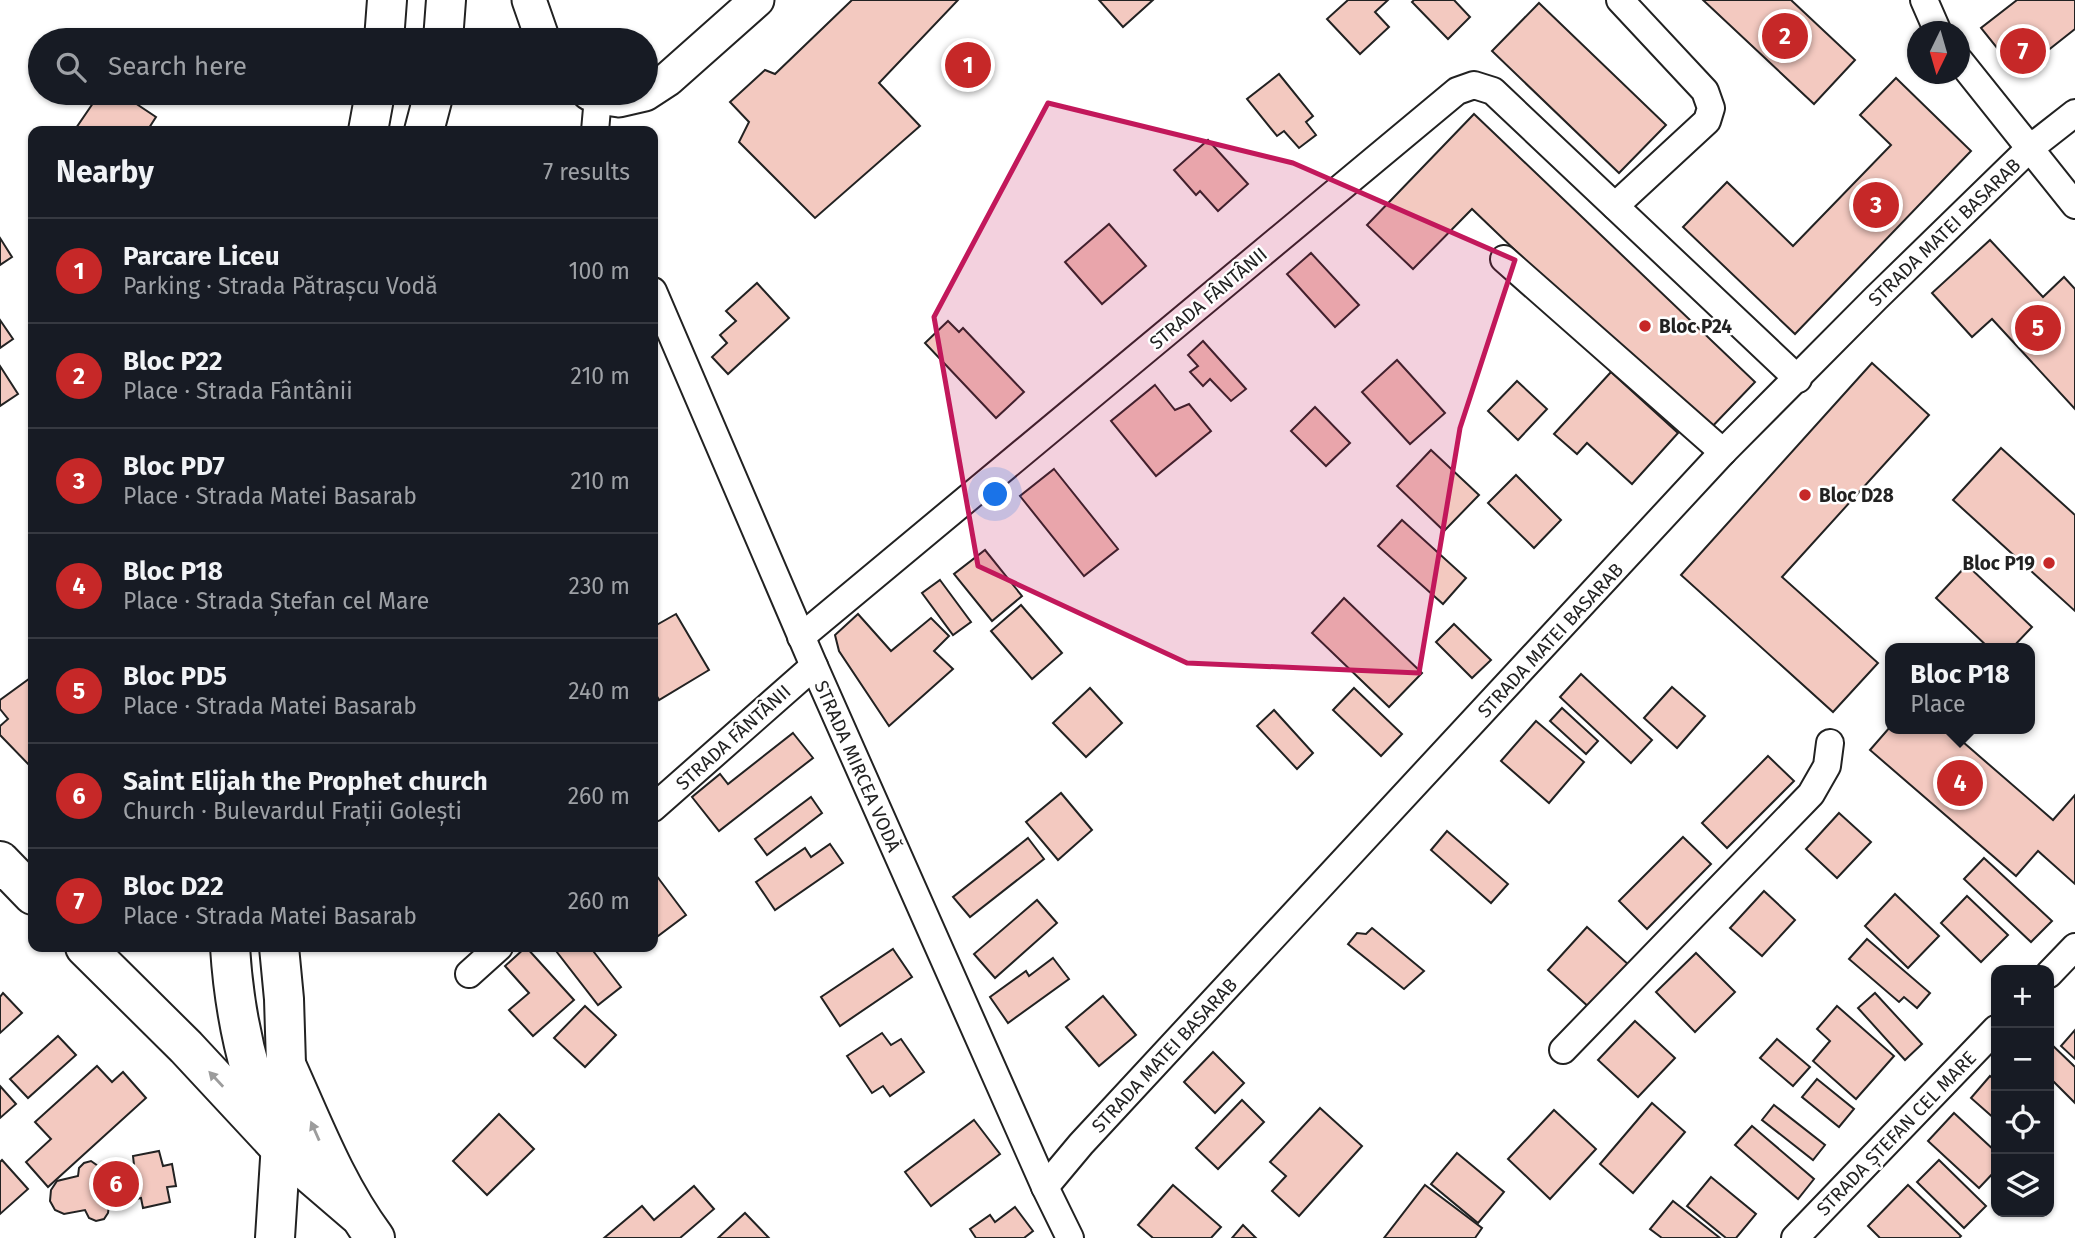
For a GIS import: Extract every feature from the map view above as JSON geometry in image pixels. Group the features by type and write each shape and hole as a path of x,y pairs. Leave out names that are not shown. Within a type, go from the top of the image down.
{"main road":[{"path":"385,28 387,0"},
{"path":"444,28 446,0"},
{"path":"369,126 373,105"},
{"path":"425,126 431,105"},
{"path":"0,861 28,890"},
{"path":"90,952 186,1047 279,1147 366,1226"},
{"path":"231,952 240,1033 256,1092 279,1147"},
{"path":"275,1238 286,1063 279,952"},
{"path":"286,1063 325,1152 366,1226"}],"street":[{"path":"529,0 539,28"},
{"path":"658,86 757,0"},
{"path":"1615,206 1707,121 1711,108 1705,91 1620,0"},
{"path":"1924,0 1933,21"},
{"path":"1970,75 2075,205"},
{"name":"STRADA FÂNTÂNII","path":"802,637 1457,90 1474,85 1493,91 1798,379"},
{"path":"594,105 595,126"},
{"name":"STRADA MATEI BASARAB","path":"1045,1187 1081,1144 1723,452 2029,149 2075,113"},
{"path":"1504,259 1723,452"},
{"name":"STRADA MIRCEA VODĂ","path":"658,303 814,666 1070,1238"},
{"name":"STRADA FÂNTÂNII","path":"658,804 814,666"},
{"path":"1563,1050 1811,794 1827,766 1830,743"},
{"path":"2054,970 2075,947"},
{"path":"469,974 493,952"},
{"name":"STRADA ȘTEFAN CEL MARE","path":"1795,1238 1991,1034"}],"highlighted area":[{"path":"1048,103 1293,163 1515,260 1460,428 1419,673 1187,663 978,566 934,317"}],"building":[{"path":"852,0 958,0 879,83 920,126 815,218 739,142 749,122 730,102 765,70 775,74"},
{"path":"1099,0 1153,0 1123,27"},
{"path":"1348,0 1388,0 1375,12 1389,27 1360,54 1327,19"},
{"path":"1454,0 1470,17 1448,39 1412,2"},
{"path":"1703,0 1791,0 1855,60 1814,104"},
{"path":"2017,0 2075,0 2075,29 2018,74 1981,28"},
{"path":"1539,3 1666,125 1619,173 1492,51"},
{"path":"1279,74 1313,116 1306,122 1316,135 1299,148 1284,131 1277,136 1247,99"},
{"path":"1896,78 1971,151 1795,334 1683,227 1727,182 1793,246 1891,145 1860,115"},
{"path":"92,105 138,105 156,117 150,126 77,126"},
{"name":"Bloc P24","path":"1474,114 1755,382 1706,433 1472,209 1413,269 1367,225"},
{"path":"1208,140 1248,184 1218,211 1200,191 1196,195 1174,170"},
{"path":"1109,224 1146,266 1102,304 1065,262"},
{"path":"0,238 12,257 0,265"},
{"path":"1990,240 2043,297 2064,277 2075,289 2075,409 1992,319 1972,337 1932,293"},
{"path":"1311,253 1359,305 1335,327 1287,274"},
{"path":"757,283 789,318 728,374 712,357 727,343 720,335 736,321 726,311"},
{"path":"0,320 13,339 0,348"},
{"path":"948,321 959,332 963,328 1024,392 996,418 925,343"},
{"path":"1203,341 1246,389 1231,401 1210,379 1203,386 1190,372 1198,366 1188,355"},
{"path":"1397,360 1445,413 1410,444 1362,392"},
{"name":"Bloc D28","path":"1872,363 1929,415 1782,577 1878,663 1833,712 1681,575"},
{"path":"0,366 18,394 0,406"},
{"path":"1611,372 1678,433 1632,484 1587,443 1577,454 1554,434"},
{"path":"1517,381 1547,409 1518,440 1488,411"},
{"path":"1155,385 1175,410 1189,404 1211,431 1156,476 1111,421"},
{"path":"1315,407 1350,443 1326,466 1291,431"},
{"name":"Bloc P19","path":"2001,448 2075,515 2075,611 1953,500"},
{"path":"1431,450 1479,495 1444,531 1397,486"},
{"path":"1054,469 1118,549 1084,576 1020,496"},
{"path":"1516,475 1561,520 1534,548 1488,503"},
{"path":"1402,520 1466,578 1443,604 1378,546"},
{"path":"985,550 1022,596 992,621 954,574"},
{"path":"1967,565 2032,627 2017,643 1984,643 1936,598"},
{"path":"940,580 971,622 953,635 922,593"},
{"path":"1344,598 1422,673 1389,707 1312,633"},
{"path":"1021,605 1062,653 1032,679 991,631"},
{"path":"676,614 709,670 659,700 658,698 658,624"},
{"path":"858,614 891,651 931,618 949,636 934,651 953,669 889,726 839,651 835,635"},
{"path":"1454,624 1491,660 1472,678 1436,642"},
{"path":"1581,674 1652,740 1631,763 1560,697"},
{"path":"28,680 28,764 0,735 0,726 8,719 0,709 0,700"},
{"path":"1672,687 1705,716 1677,748 1644,718"},
{"path":"1090,688 1122,723 1086,757 1053,723"},
{"path":"1354,688 1402,734 1381,756 1333,710"},
{"path":"1562,708 1598,741 1586,754 1550,721"},
{"path":"1274,710 1313,753 1297,769 1257,726"},
{"path":"1536,721 1584,762 1549,803 1501,761"},
{"path":"793,733 813,758 719,831 692,797 720,774 728,784"},
{"path":"1885,733 1954,734 2053,820 2075,795 2075,884 2038,851 2016,876 1870,750"},
{"path":"1768,756 1794,781 1727,848 1702,823"},
{"path":"1061,793 1092,830 1058,860 1026,822"},
{"path":"811,797 822,813 767,855 755,839"},
{"path":"1839,813 1871,842 1837,878 1806,849"},
{"path":"1447,831 1508,884 1491,903 1431,850"},
{"path":"1683,837 1711,864 1647,929 1619,901"},
{"path":"1028,838 1044,859 970,917 953,897"},
{"path":"830,844 843,863 775,910 756,882 805,848 811,857"},
{"path":"1984,858 2052,921 2031,942 1964,879"},
{"path":"658,878 686,915 658,936"},
{"path":"1764,891 1795,920 1762,956 1730,928"},
{"path":"1895,894 1939,936 1908,968 1865,926"},
{"path":"1967,896 2008,935 1981,962 1941,923"},
{"path":"1037,900 1057,923 995,978 974,954"},
{"path":"1587,927 1630,966 1591,1009 1548,970"},
{"path":"1372,928 1424,971 1404,989 1348,944 1357,933 1366,934"},
{"path":"1867,939 1930,993 1917,1008 1904,997 1899,1002 1849,959"},
{"path":"893,949 912,977 840,1026 821,997"},
{"path":"520,952 531,952 574,1000 533,1036 509,1010 529,993 505,966"},
{"path":"557,952 594,952 621,987 598,1005"},
{"path":"1696,953 1735,992 1695,1032 1656,992"},
{"path":"1053,958 1069,979 1008,1023 990,997 1026,971 1029,976"},
{"path":"3,993 22,1013 0,1033 0,997"},
{"path":"1875,993 1922,1044 1905,1060 1858,1008"},
{"path":"1103,996 1136,1035 1099,1066 1066,1027"},
{"path":"585,1006 616,1035 585,1067 554,1038"},
{"path":"1837,1006 1894,1056 1856,1099 1813,1061 1830,1041 1817,1029"},
{"path":"1635,1021 1675,1058 1638,1097 1598,1060"},
{"path":"2075,1030 2075,1059 2061,1046"},
{"path":"882,1033 891,1045 901,1039 924,1072 890,1096 883,1086 872,1093 847,1056"},
{"path":"58,1036 76,1055 28,1098 10,1079"},
{"path":"1777,1039 1810,1067 1793,1086 1760,1058"},
{"path":"2054,1047 2075,1067 2075,1103 2054,1082"},
{"path":"1213,1052 1244,1083 1215,1113 1184,1082"},
{"path":"97,1066 112,1082 123,1072 146,1098 48,1187 26,1162 51,1139 35,1122"},
{"path":"1990,1076 1991,1077 1991,1116 1971,1098"},
{"path":"1817,1079 1854,1109 1839,1127 1802,1097"},
{"path":"0,1086 16,1104 0,1118"},
{"path":"1242,1100 1264,1122 1218,1169 1196,1148"},
{"path":"1652,1103 1685,1132 1633,1193 1600,1164"},
{"path":"1774,1105 1825,1145 1813,1160 1762,1120"},
{"path":"1320,1108 1362,1146 1299,1216 1272,1191 1286,1176 1270,1162"},
{"path":"1554,1110 1596,1149 1550,1199 1508,1159"},
{"path":"1954,1113 1991,1147 1991,1175 1979,1188 1928,1141"},
{"path":"499,1114 534,1149 487,1195 453,1161"},
{"path":"974,1120 1000,1154 931,1206 905,1172"},
{"path":"1752,1126 1814,1179 1798,1199 1735,1145"},
{"path":"159,1151 163,1166 172,1164 176,1186 167,1187 170,1202 143,1208 141,1198 109,1205 104,1219 96,1221 89,1218 85,1210 64,1214 55,1210 50,1201 51,1190 57,1181 78,1176 79,1168 84,1163 91,1161 101,1171 134,1165 133,1156"},
{"path":"1457,1153 1504,1192 1478,1223 1431,1184"},
{"path":"2,1160 28,1189 0,1214 0,1162"},
{"path":"1939,1160 1986,1206 1964,1228 1917,1182"},
{"path":"1711,1177 1756,1214 1736,1238 1726,1238 1687,1206"},
{"path":"1173,1185 1221,1227 1211,1238 1153,1238 1138,1225"},
{"path":"1425,1185 1482,1228 1475,1238 1384,1238"},
{"path":"1908,1185 1961,1236 1959,1238 1880,1238 1868,1226"},
{"path":"694,1186 714,1209 680,1238 604,1238 642,1206 654,1220"},
{"path":"1673,1201 1720,1238 1662,1238 1650,1229"},
{"path":"1015,1207 1033,1231 1024,1238 976,1238 970,1229 990,1215 995,1222"},
{"path":"745,1213 769,1238 718,1238"},
{"path":"1243,1225 1256,1238 1232,1238"}],"place":[{"name":"Bloc P22","path":"1785,36"},
{"name":"Bloc D22","path":"2023,51"},
{"name":"Parcare Liceu","path":"968,65"},
{"name":"Bloc PD7","path":"1876,205"},
{"name":"Bloc P24","path":"1645,326"},
{"name":"Bloc PD5","path":"2038,328"},
{"name":"Bloc D28","path":"1805,495"},
{"name":"Bloc P19","path":"2049,563"},
{"name":"Bloc P18","path":"1960,783"},
{"name":"Saint Elijah the Prophet church","path":"116,1184"}]}
